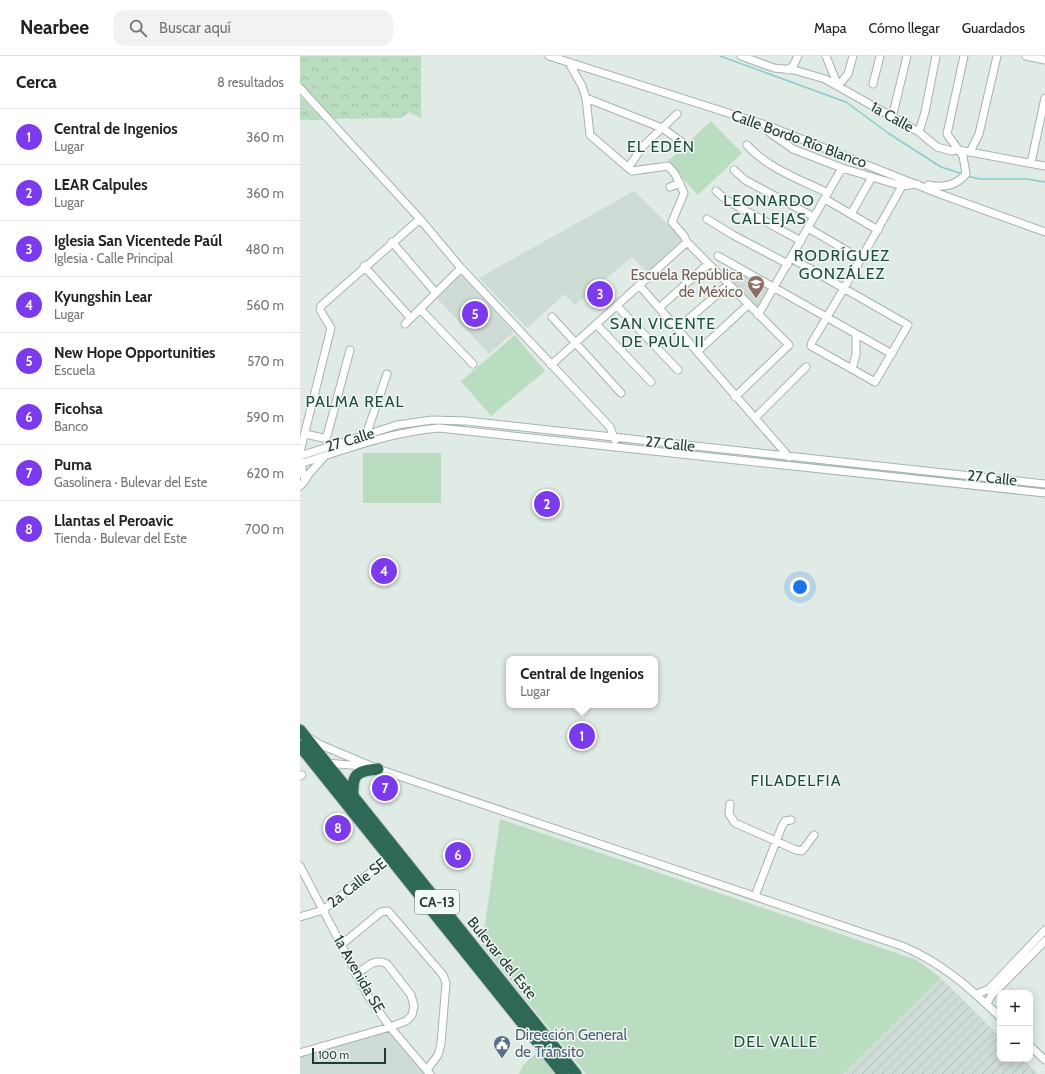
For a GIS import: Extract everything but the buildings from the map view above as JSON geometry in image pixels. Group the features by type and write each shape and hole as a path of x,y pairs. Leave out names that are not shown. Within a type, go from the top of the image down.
{"highway":[{"name":"Bulevar del Este","path":"301,730 326,763 390,857 563,1074"},
{"name":"Bulevar del Este","path":"300,747 312,762 390,843 576,1074"},
{"path":"350,800 352,786 356,775 375,768"}],"street":[{"name":"Calle Bordo Río Blanco","path":"549,56 766,125 1045,232"},
{"name":"1a Calle","path":"741,56 774,68 819,77 838,86 919,132 937,147 952,151 957,150 970,152 1045,166"},
{"path":"787,70 792,66 798,56"},
{"path":"826,56 829,67 838,86 848,74 852,56"},
{"path":"873,84 880,56"},
{"path":"892,118 907,56"},
{"path":"919,132 925,112 936,56"},
{"path":"766,125 770,133 793,149 842,168 902,186 918,184 944,186 953,183 966,174 965,162 955,144 946,134 964,56"},
{"path":"970,152 979,134 997,56"},
{"path":"1026,56 1045,60"},
{"path":"569,63 582,86 586,98 590,135 605,146 628,168 635,172 666,165 675,174 684,192 672,222 687,242 789,345 735,397"},
{"path":"300,88 420,219 461,268 610,427 615,446"},
{"path":"586,98 662,128 682,142"},
{"path":"1031,163 1045,98"},
{"path":"628,168 643,146 677,114"},
{"path":"747,145 764,161 827,196 851,214 878,230"},
{"path":"758,315 775,288 842,168"},
{"path":"734,170 745,180 814,217"},
{"path":"851,214 872,177"},
{"path":"670,187 680,183"},
{"path":"707,219 733,235 844,288 908,325 875,382 811,346 844,288 878,230 902,186"},
{"path":"716,192 726,200 801,241"},
{"path":"300,452 331,328 320,310 321,306 364,266 420,219"},
{"path":"808,228 861,259"},
{"path":"392,242 436,293"},
{"path":"551,365 687,242"},
{"path":"718,256 892,354"},
{"path":"659,308 708,264"},
{"path":"364,266 407,314"},
{"path":"405,324 461,268"},
{"path":"677,329 728,284"},
{"path":"639,285 698,351 735,397 796,466"},
{"path":"698,351 748,305"},
{"path":"617,306 678,370"},
{"path":"420,309 473,364"},
{"path":"552,317 621,393"},
{"path":"596,324 651,382"},
{"path":"852,370 856,355 856,334"},
{"path":"305,434 323,438 327,436 350,350"},
{"path":"755,418 806,367"},
{"path":"363,444 387,374"},
{"path":"443,429 444,420"},
{"name":"27 Calle","path":"300,461 366,435 397,425 423,421 444,420 466,421 1045,484"},
{"path":"421,430 423,421"},
{"name":"27 Calle","path":"300,461 325,456 393,435 421,430 443,429 615,446 1045,493"},
{"path":"302,484 325,456"},
{"path":"300,461 302,484"},
{"path":"964,484 968,476"},
{"path":"301,730 322,746 375,768 922,954 940,965 977,994 997,1014"},
{"path":"312,762 375,768"},
{"path":"730,804 729,814 735,823 777,842 802,851 814,835"},
{"path":"755,896 785,821 791,820"},
{"name":"2a Calle SE","path":"300,917 323,910 390,857"},
{"name":"1a Avenida SE","path":"300,866 368,996 390,1027 428,1072"},
{"path":"341,945 381,912 388,911 443,975 447,991 441,1044 438,1055 428,1072"},
{"path":"977,994 989,989 1045,930"},
{"path":"987,1004 991,996 1045,941"},
{"path":"300,1053 390,1027 406,1021 412,1015 414,1006 411,995 384,962 374,962 356,975"},
{"path":"1033,1049 1045,1060"}],"shaded area":[{"path":"634,191 684,240 649,274 632,257 575,305 565,294 527,328 479,278"},
{"name":"Escuela República de México","path":"738,268 772,288 759,310 728,281"},
{"path":"460,272 514,332 489,354 435,296"},
{"path":"941,978 997,1034 997,1062 1026,1062 1038,1074 843,1074"},
{"path":"389,1030 425,1074 300,1074 300,1056"}],"green space":[{"path":"300,56 421,56 421,118 409,112 401,118 333,119 300,84"},
{"path":"300,96 323,120 300,120"},
{"path":"711,121 742,153 698,195 667,162"},
{"path":"515,335 545,371 491,416 461,381"},
{"path":"363,453 441,453 441,503 363,503"},
{"path":"500,819 917,960 941,978 843,1074 586,1074 482,945"},
{"path":"540,1050 558,1074 519,1074 523,1065"}],"waterway":[{"path":"720,56 846,102 888,133 941,167 963,174"},
{"path":"967,176 980,179 1027,179 1045,182"}],"place":[{"name":"Iglesia San Vicentede Paúl","path":"600,294"},
{"name":"Escuela República de México","path":"756,299"},
{"name":"New Hope Opportunities","path":"475,314"},
{"name":"LEAR Calpules","path":"547,504"},
{"name":"Kyungshin Lear","path":"384,571"},
{"name":"Central de Ingenios","path":"582,736"},
{"name":"Puma","path":"385,788"},
{"name":"Llantas el Peroavic","path":"338,828"},
{"name":"Ficohsa","path":"458,855"},
{"name":"Dirección General de Tránsito","path":"502,1059"}],"district":[{"name":"EL EDÉN","path":"661,146"},
{"name":"LEONARDO CALLEJAS","path":"769,209"},
{"name":"RODRÍGUEZ GONZÁLEZ","path":"842,264"},
{"name":"SAN VICENTE DE PAÚL II","path":"663,332"},
{"name":"PALMA REAL","path":"355,401"},
{"name":"FILADELFIA","path":"796,780"},
{"name":"DEL VALLE","path":"776,1041"}]}
